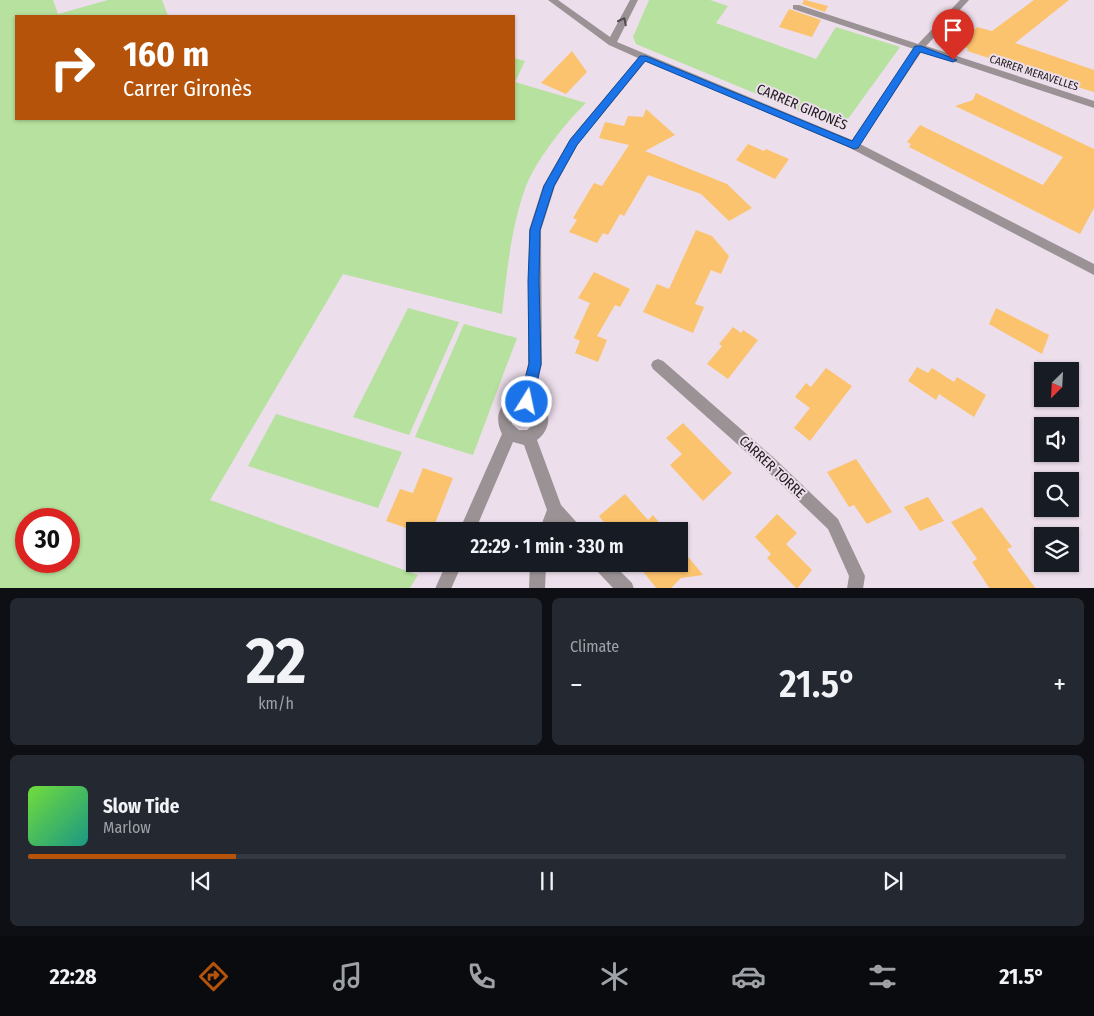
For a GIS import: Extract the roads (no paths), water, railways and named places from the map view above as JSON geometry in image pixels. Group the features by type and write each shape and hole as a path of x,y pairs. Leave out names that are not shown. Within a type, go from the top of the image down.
{"street":[{"name":"CARRER GIRONÈS","path":"552,0 612,43 643,58 854,146 1094,270"},
{"path":"612,43 634,0"},
{"path":"854,146 918,48 942,19 964,0"},
{"name":"CARRER MERAVELLES","path":"796,7 1094,105"},
{"path":"526,401 535,364 535,230 549,186 574,142 643,58"},
{"name":"CARRER TORRE","path":"658,365 768,462 832,524 857,576 855,588"},
{"path":"526,401 536,406 542,417 538,430 529,436 518,437 510,433 504,425 505,413 514,403 526,401"},
{"path":"472,522 510,433"},
{"path":"529,436 555,510 565,522"},
{"path":"550,522 555,510"},
{"path":"443,588 450,572"},
{"path":"537,588 538,572"},
{"path":"610,572 626,588"}]}
